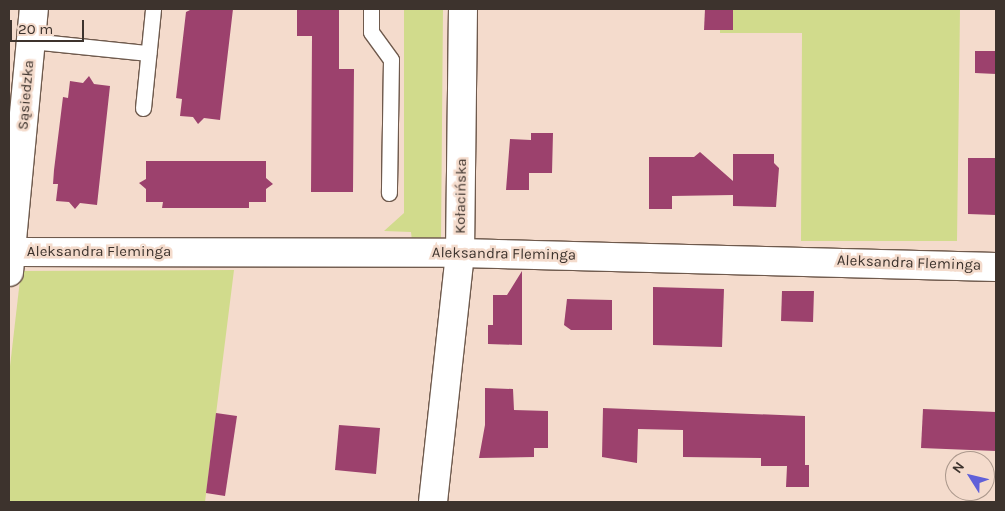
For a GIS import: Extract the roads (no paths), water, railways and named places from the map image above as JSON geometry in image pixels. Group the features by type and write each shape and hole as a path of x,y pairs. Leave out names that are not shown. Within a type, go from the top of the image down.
{"street":[{"name":"Sąsiedzka","path":"10,262 34,9"},
{"name":"Kołacińska","path":"433,502 460,253 463,9"},
{"name":"Aleksandra Fleminga","path":"10,262 460,253 996,267"}],"lane":[{"path":"143,108 153,9"},
{"path":"371,9 371,32 391,60 389,193"},
{"path":"31,41 148,53"}]}
